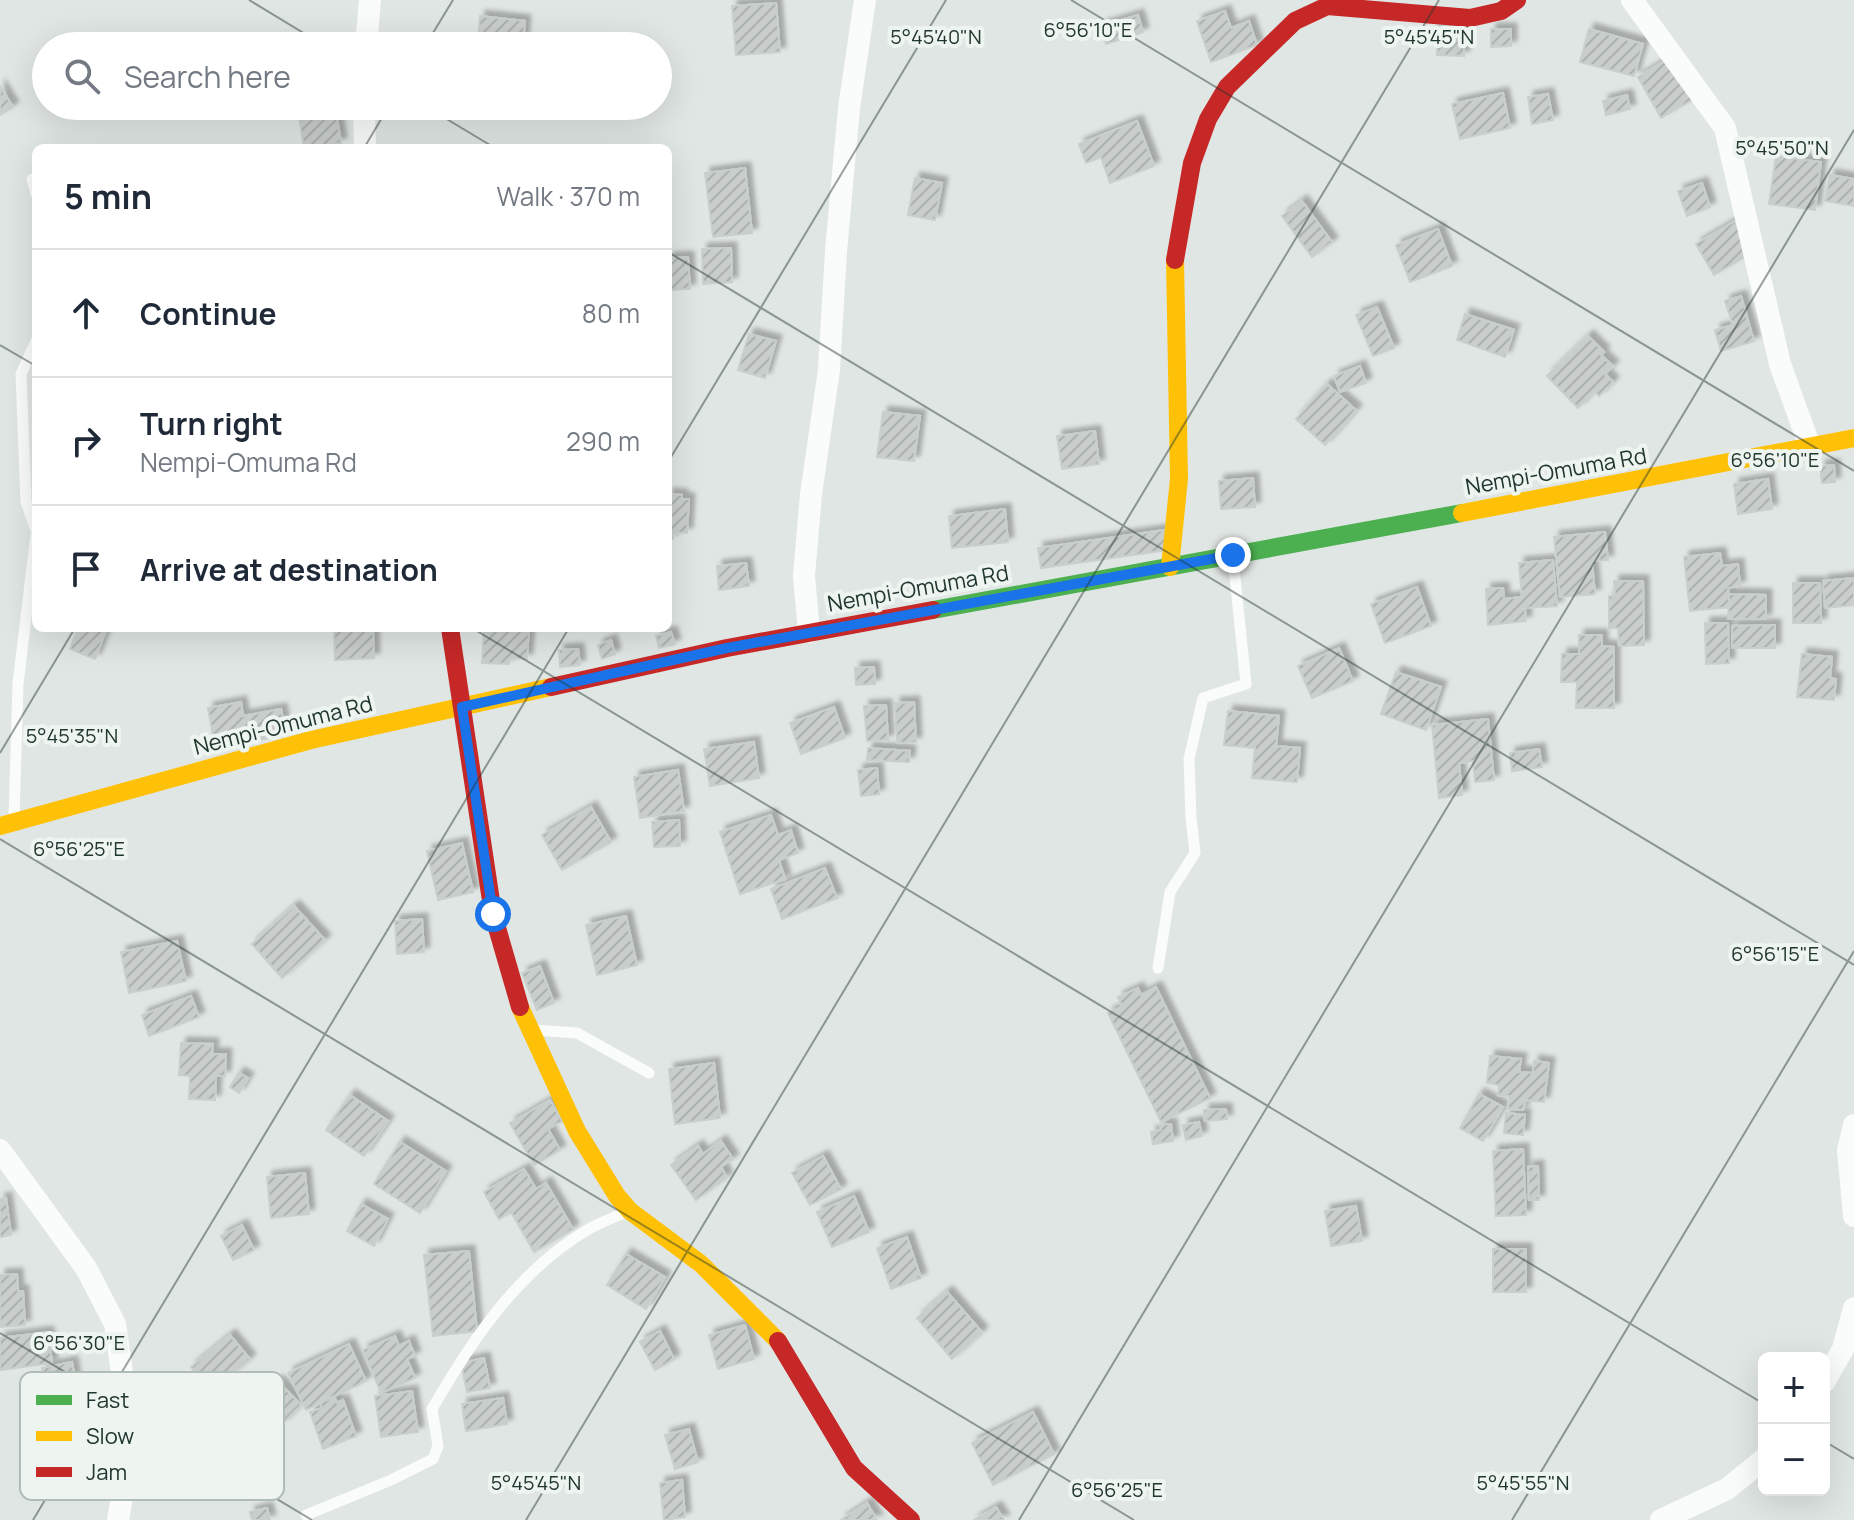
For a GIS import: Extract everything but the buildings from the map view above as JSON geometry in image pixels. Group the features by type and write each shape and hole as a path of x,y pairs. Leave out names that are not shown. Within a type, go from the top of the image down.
{"street":[{"path":"367,32 370,0"},
{"path":"809,632 804,576 811,494 829,370 849,108 865,0"},
{"path":"1170,567 1179,479 1175,260 1192,163 1208,119 1227,87 1295,21 1327,6 1470,18 1492,15 1512,6 1517,0"},
{"path":"1632,0 1725,128 1780,364 1810,447"},
{"path":"364,120 365,144"},
{"name":"Nempi-Omuma Rd","path":"7,824 311,740 809,632 1854,438"},
{"path":"451,632 493,914 519,1004 577,1131 617,1196 630,1211 701,1264 761,1321 793,1363 854,1468 911,1520"},
{"path":"1854,1125 1848,1150 1854,1216"},
{"path":"0,1150 86,1268 115,1324 121,1372"},
{"path":"1830,1372 1843,1349 1854,1308"},
{"path":"1661,1520 1727,1489 1758,1464"},
{"path":"118,1520 121,1500"}],"lane":[{"path":"32,350 21,374 26,502 32,520"},
{"path":"1158,968 1170,892 1195,853 1189,759 1203,698 1246,684 1233,555"},
{"path":"7,824 18,684 32,566"},
{"path":"531,1030 577,1033 649,1073"},
{"path":"306,1515 433,1459 438,1446 432,1409 475,1337 496,1310 547,1261 588,1229 630,1211"}],"traffic: fast":[{"path":"933,610 1462,513"}],"traffic: slow":[{"path":"1170,567 1179,479 1175,260"},
{"path":"1462,513 1854,438"},
{"path":"0,826 311,740 551,687"},
{"path":"520,1007 577,1131 617,1196 630,1211 701,1264 778,1341"}],"traffic: jam":[{"path":"1175,260 1192,163 1208,119 1227,87 1295,21 1327,6 1470,18 1501,11 1517,0"},
{"path":"551,687 727,648 933,610"},
{"path":"451,632 493,914 520,1007"},
{"path":"778,1341 854,1468 911,1520"}],"route":[{"path":"493,914 462,707 727,648 1233,555"}]}
